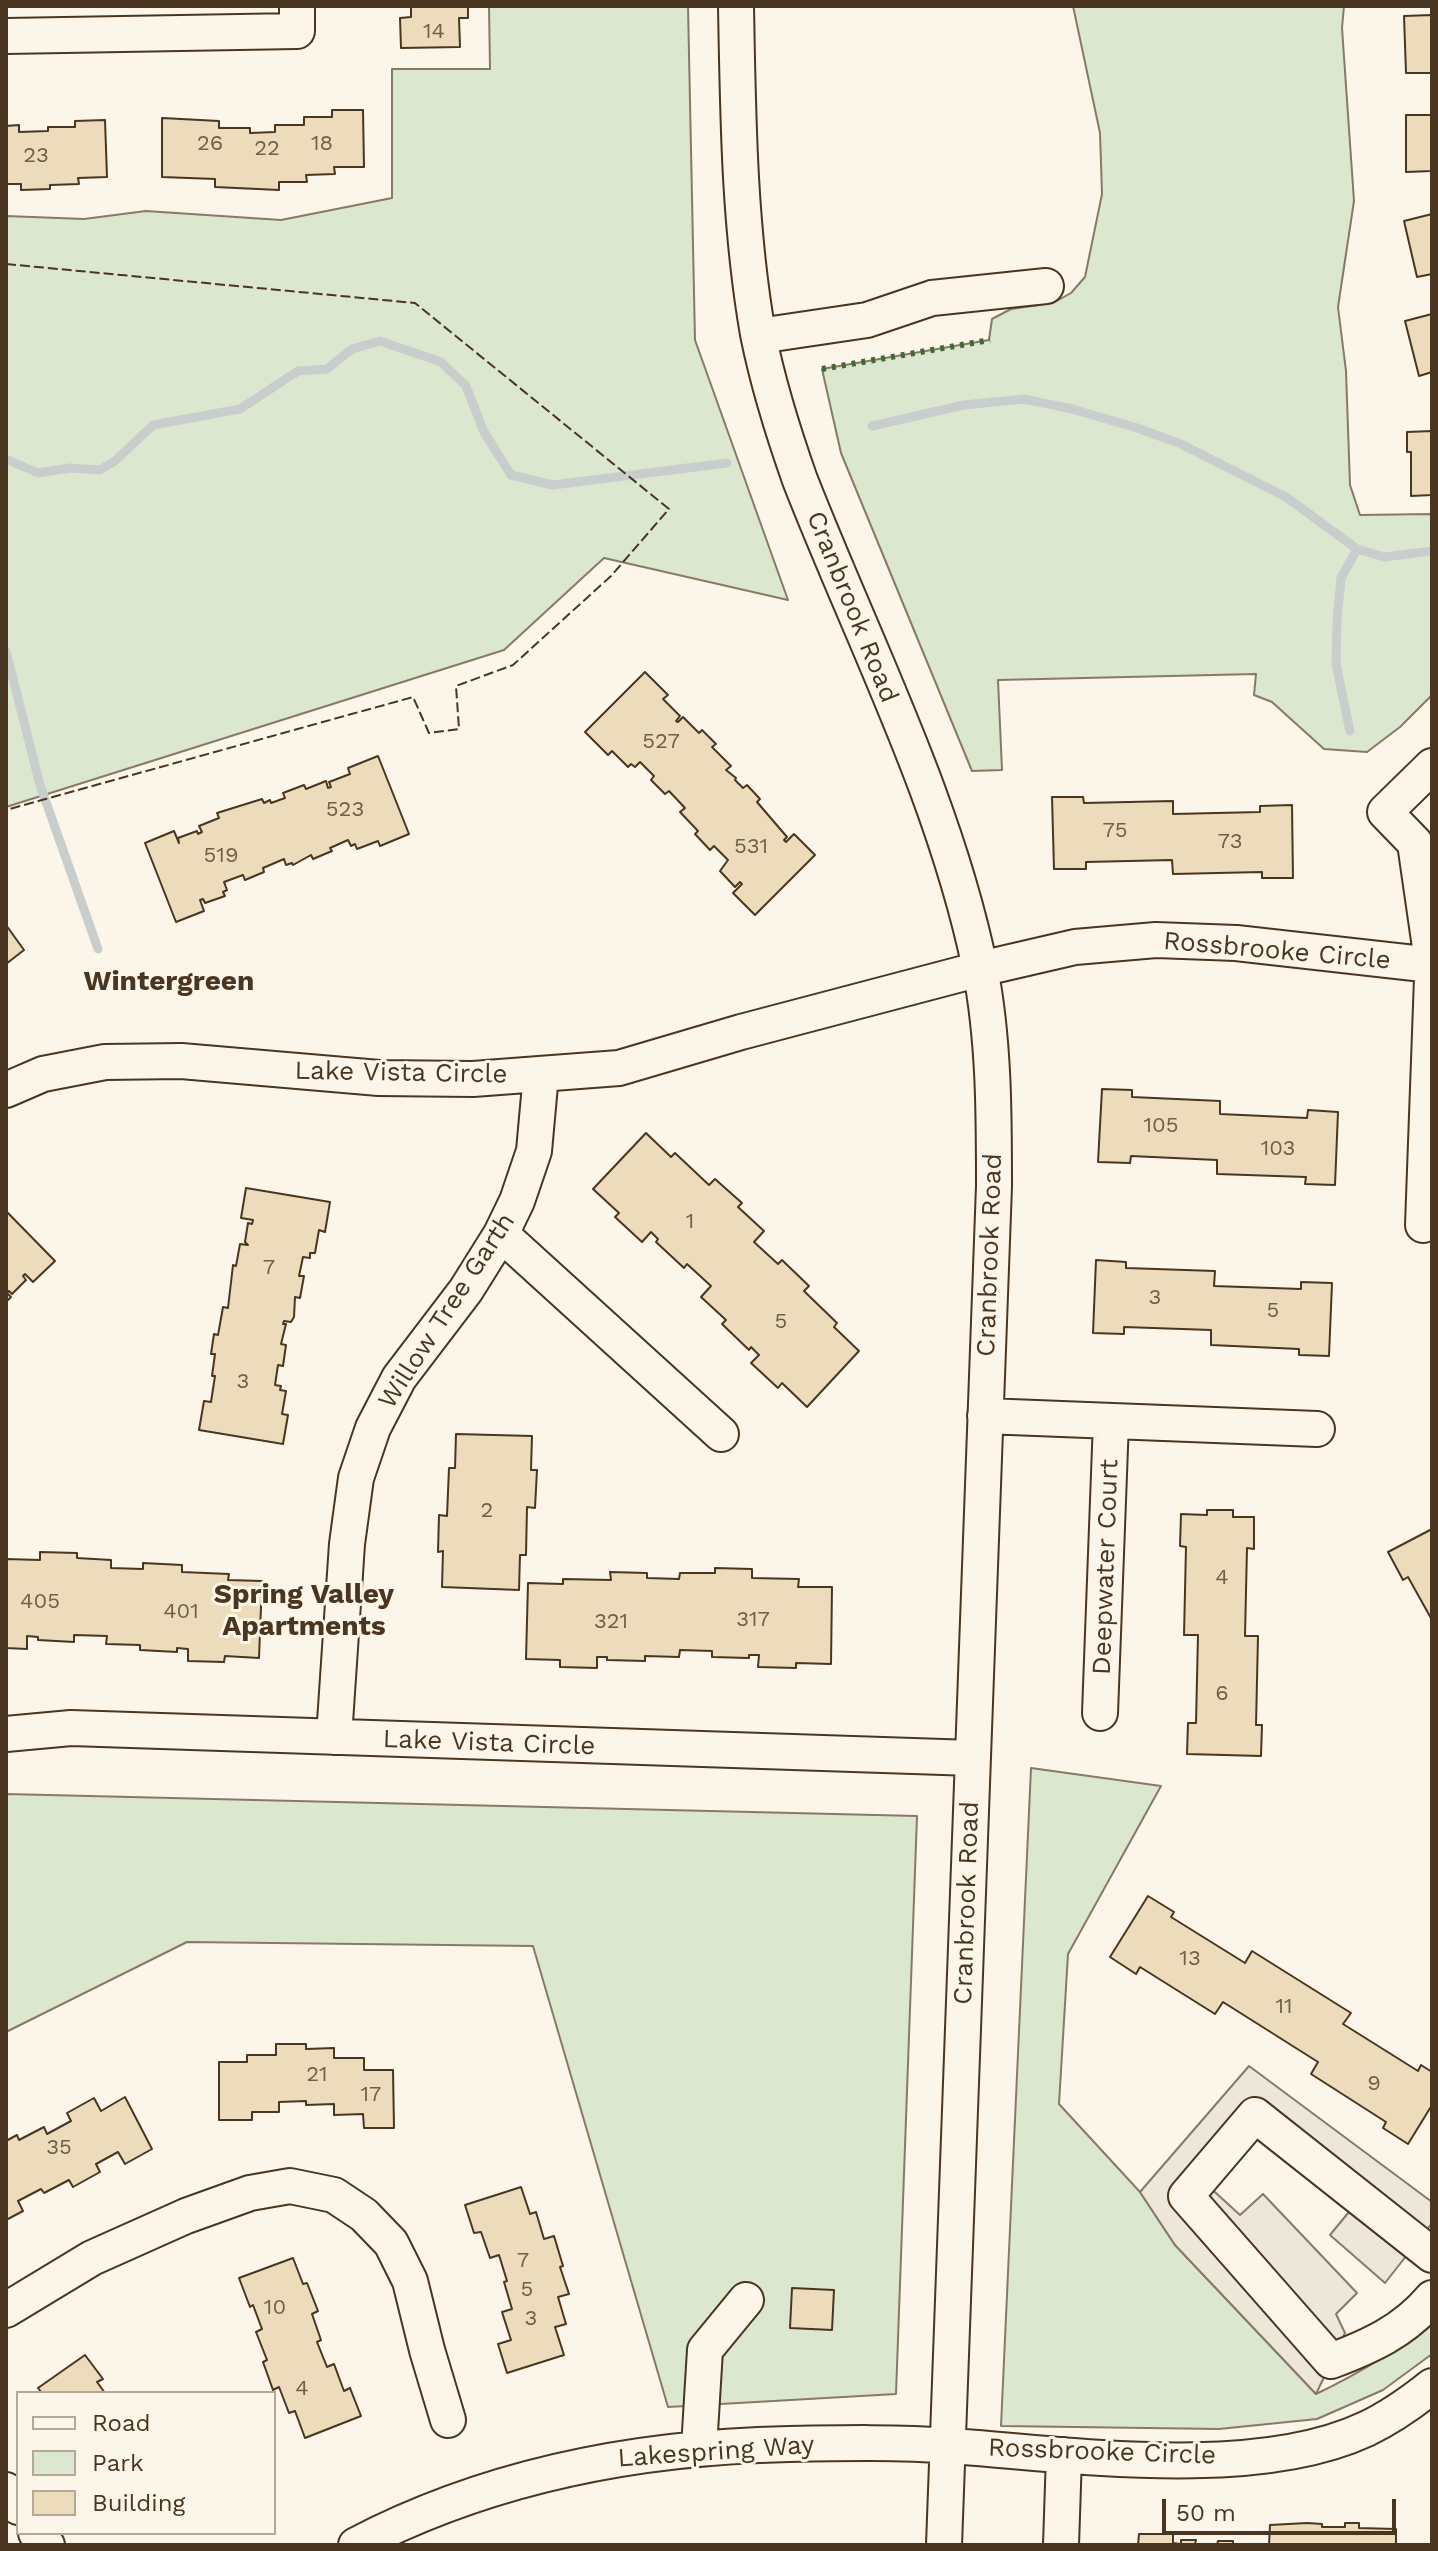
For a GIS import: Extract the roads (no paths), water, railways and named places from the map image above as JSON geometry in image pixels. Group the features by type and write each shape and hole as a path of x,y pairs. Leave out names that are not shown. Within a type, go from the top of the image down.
{"street":[{"path":"6,36 297,31 297,6"},
{"name":"Cranbrook Road","path":"736,6 741,185 750,284 781,426 944,835 980,969 987,1017 994,1125 944,2545"},
{"path":"759,336 867,320 932,298 1046,286"},
{"path":"1432,766 1385,812 1415,843 1432,963"},
{"name":"Rossbrooke Circle","path":"980,969 1075,947 1156,940 1236,943 1432,963"},
{"name":"Lake Vista Circle","path":"6,1090 43,1074 105,1062 181,1061 379,1078 473,1079 619,1068 741,1032 980,969"},
{"path":"1423,1225 1432,978"},
{"name":"Willow Tree Garth","path":"334,1737 347,1544 356,1478 368,1441 399,1378 466,1290 501,1234 517,1201 534,1151 541,1074"},
{"path":"501,1234 721,1434"},
{"name":"Deepwater Court","path":"985,1416 1317,1429"},
{"name":"Deepwater Court","path":"1100,1713 1111,1421"},
{"name":"Lake Vista Circle","path":"6,1734 71,1728 973,1758"},
{"path":"1432,2255 1255,2115 1186,2196 1331,2361 1370,2346 1415,2317 1432,2298"},
{"path":"6,2310 92,2258 237,2197 290,2186 334,2195 364,2215 391,2243 410,2281 448,2420"},
{"path":"699,2448 705,2350 746,2300"},
{"name":"Rossbrooke Circle","path":"948,2445 1064,2455 1185,2460 1255,2456 1313,2447 1366,2429 1432,2386"},
{"name":"Lakespring Way","path":"356,2545 400,2522 471,2495 606,2459 699,2448 789,2444 948,2445"},
{"path":"1061,2545 1064,2455"}],"waterway":[{"path":"6,459 38,473 70,468 100,470 115,461 153,425 240,409 298,371 327,369 352,349 380,341 441,362 466,386 484,432 511,475 553,485 727,463"},
{"path":"872,426 964,405 1024,399 1072,409 1179,443 1286,497 1357,549 1384,557 1432,551"},
{"path":"1350,731 1336,664 1337,620 1341,578 1357,549"},
{"path":"6,651 40,785 98,949"}],"district":[{"name":"Wintergreen","path":"169,982"},
{"name":"Spring Valley Apartments","path":"304,1611"}]}
